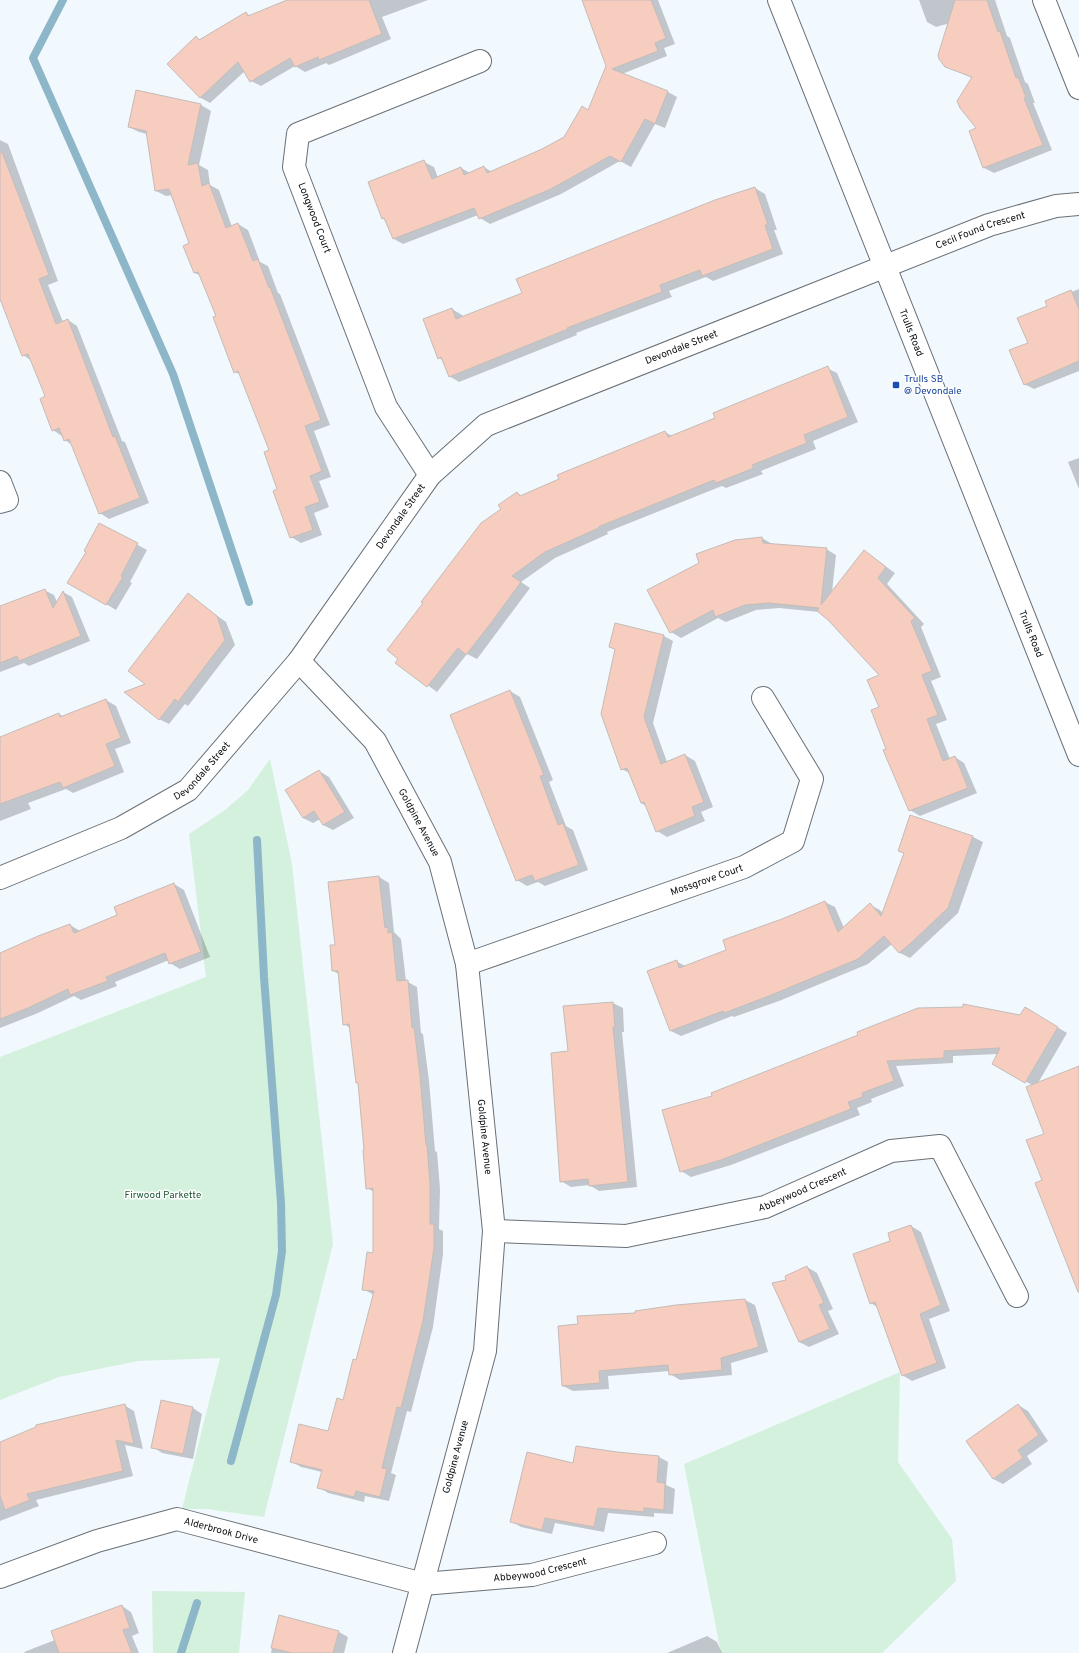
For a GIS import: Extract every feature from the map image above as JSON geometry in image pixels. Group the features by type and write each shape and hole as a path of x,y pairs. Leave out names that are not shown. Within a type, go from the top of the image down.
{"street":[{"name":"Trulls Road","path":"779,0 1079,755"},
{"path":"1044,0 1079,88"},
{"name":"Longwood Court","path":"430,475 386,407 294,167 298,134 480,61"},
{"name":"Cecil Found Crescent","path":"885,267 989,225 1056,206 1079,204"},
{"name":"Devondale Street","path":"0,878 121,828 188,790 299,661 430,475 486,426 885,267"},
{"path":"0,482 7,500 0,502"},
{"name":"Goldpine Avenue","path":"299,661 375,741 440,862 467,964 494,1231 485,1351 404,1653"},
{"name":"Mossgrove Court","path":"467,964 744,867 793,841 812,779 763,698"},
{"name":"Abbeywood Crescent","path":"494,1231 626,1236 765,1207 891,1151 940,1146 1017,1296"},
{"name":"Alderbrook Drive","path":"0,1577 97,1541 177,1519 423,1584"},
{"name":"Abbeywood Crescent","path":"423,1584 532,1575 654,1543"}],"green space":[{"name":"Firwood Parkette","path":"270,759 292,864 333,1244 264,1517 207,1509 182,1509 220,1358 138,1361 59,1377 0,1400 0,1057 206,977 189,834 225,810 248,790"},
{"path":"900,1372 898,1462 952,1539 956,1581 882,1653 721,1653 684,1464"},
{"path":"152,1591 245,1592 239,1653 153,1653"}],"building":[{"path":"287,0 369,0 382,34 319,60 318,57 295,67 290,58 250,82 238,62 200,98 167,64 196,36 199,40 246,12 248,16"},
{"path":"582,0 651,0 666,38 655,43 658,51 612,69 668,91 655,124 645,119 621,162 610,156 551,189 479,219 474,208 393,239 384,218 382,219 368,182 424,160 432,179 461,167 464,175 484,166 487,173 542,149 564,137 582,106 588,110 606,66"},
{"path":"955,0 987,0 998,32 1000,31 1016,78 1018,77 1026,97 1024,98 1043,145 983,168 969,131 976,128 960,108 957,101 972,77 945,67 938,55"},
{"path":"136,90 201,104 188,165 198,163 202,186 209,183 226,228 238,223 253,261 258,259 321,420 305,426 322,471 310,476 320,502 305,507 313,530 290,538 273,491 277,489 264,452 269,450 238,371 234,373 213,317 216,316 198,272 194,273 183,246 189,243 169,189 155,191 146,131 128,127"},
{"path":"0,152 2,152 49,275 39,279 56,324 68,319 113,437 115,436 140,498 99,514 69,439 64,441 59,428 52,431 40,399 45,396 28,354 22,356 0,299"},
{"path":"755,187 768,225 765,225 773,249 702,276 700,270 660,285 662,292 567,328 568,329 449,377 441,357 438,359 423,319 452,308 456,319 522,293 516,279 715,200"},
{"path":"1071,290 1079,309 1079,361 1024,385 1009,350 1028,343 1017,318 1047,306 1045,301"},
{"path":"828,366 848,417 804,435 807,443 752,465 754,468 716,483 714,480 598,527 599,528 545,552 512,576 521,582 491,623 466,655 458,648 427,687 395,663 398,659 387,650 423,603 421,602 481,523 501,509 498,505 517,492 520,496 559,479 557,475 665,431 668,437 715,418 713,413"},
{"path":"99,523 138,543 121,576 123,577 106,605 67,583 86,552 84,551"},
{"path":"762,537 763,543 827,548 821,605 864,550 886,567 878,578 915,618 911,621 932,671 922,675 938,715 927,719 943,761 955,756 968,788 909,811 883,750 886,749 871,710 879,707 867,680 879,675 828,620 817,611 819,608 769,603 745,605 715,617 713,610 670,633 647,590 699,563 696,554 735,540"},
{"path":"45,589 53,608 63,591 81,636 19,661 17,656 0,663 0,606"},
{"path":"188,593 217,616 225,640 178,702 175,699 159,720 124,692 145,684 128,671"},
{"path":"615,623 664,635 644,717 661,764 685,754 704,802 692,807 695,816 656,832 644,802 641,803 627,768 621,770 601,714 615,649 609,647"},
{"path":"510,690 544,775 540,776 558,825 563,823 579,865 535,881 532,875 516,881 450,715"},
{"path":"106,699 121,738 106,744 115,766 63,788 60,782 0,804 0,737 59,713 60,717"},
{"path":"319,770 345,812 323,825 314,811 303,818 285,790"},
{"path":"910,815 973,836 948,908 911,943 899,953 884,936 858,959 769,996 670,1031 647,971 677,960 679,968 726,950 723,940 782,919 825,901 838,932 870,903 881,916 904,853 898,851"},
{"path":"379,876 385,928 388,927 388,933 392,932 397,981 408,980 412,1028 414,1027 427,1145 430,1183 430,1224 434,1224 434,1248 423,1321 401,1408 397,1407 382,1468 387,1469 380,1497 356,1491 354,1497 317,1488 322,1470 290,1462 299,1424 328,1431 337,1398 343,1400 353,1359 356,1360 374,1291 362,1290 367,1252 373,1253 373,1188 366,1189 358,1083 356,1083 349,1024 343,1025 338,971 332,971 330,945 335,945 328,882"},
{"path":"174,883 201,952 169,964 165,953 106,977 108,981 70,995 68,989 28,1008 0,1019 0,953 70,924 74,933 117,915 114,907"},
{"path":"613,1002 615,1027 613,1027 628,1182 589,1186 588,1179 560,1182 551,1053 568,1051 563,1006"},
{"path":"963,1004 1020,1015 1025,1007 1058,1027 1025,1083 992,1064 1000,1048 944,1051 944,1058 887,1061 894,1081 862,1093 863,1097 848,1102 851,1109 721,1160 680,1172 662,1110 712,1096 711,1093 858,1035 857,1032 918,1008 963,1007"},
{"path":"1079,1066 1078,1292 1035,1183 1042,1180 1026,1140 1044,1134 1026,1087"},
{"path":"911,1225 941,1305 920,1314 937,1363 902,1376 875,1302 870,1304 853,1254 890,1241 888,1233"},
{"path":"807,1266 824,1303 819,1305 830,1329 799,1342 772,1283 786,1280 785,1276"},
{"path":"745,1299 759,1347 721,1358 722,1370 669,1375 668,1365 599,1371 600,1383 562,1386 558,1326 578,1324 577,1316 635,1313 635,1311 676,1305"},
{"path":"161,1400 193,1407 183,1454 151,1448"},
{"path":"125,1404 134,1444 116,1440 123,1471 27,1494 30,1500 5,1510 0,1496 0,1442 36,1427 36,1425"},
{"path":"1018,1404 1039,1435 1018,1450 1023,1458 993,1479 966,1441"},
{"path":"576,1446 659,1456 657,1482 665,1483 664,1510 644,1508 644,1512 598,1508 594,1527 545,1518 542,1530 510,1522 527,1452 573,1463"},
{"path":"122,1605 130,1628 123,1630 132,1653 59,1653 51,1631"},
{"path":"279,1615 339,1631 333,1653 292,1653 271,1648"}],"waterway":[{"path":"63,0 33,58 173,374 249,602"},
{"path":"231,1461 276,1295 282,1251 281,1203 264,977 257,840"},
{"path":"181,1653 197,1603"}],"place":[{"name":"Trulls SB @ Devondale","path":"896,385"}]}
